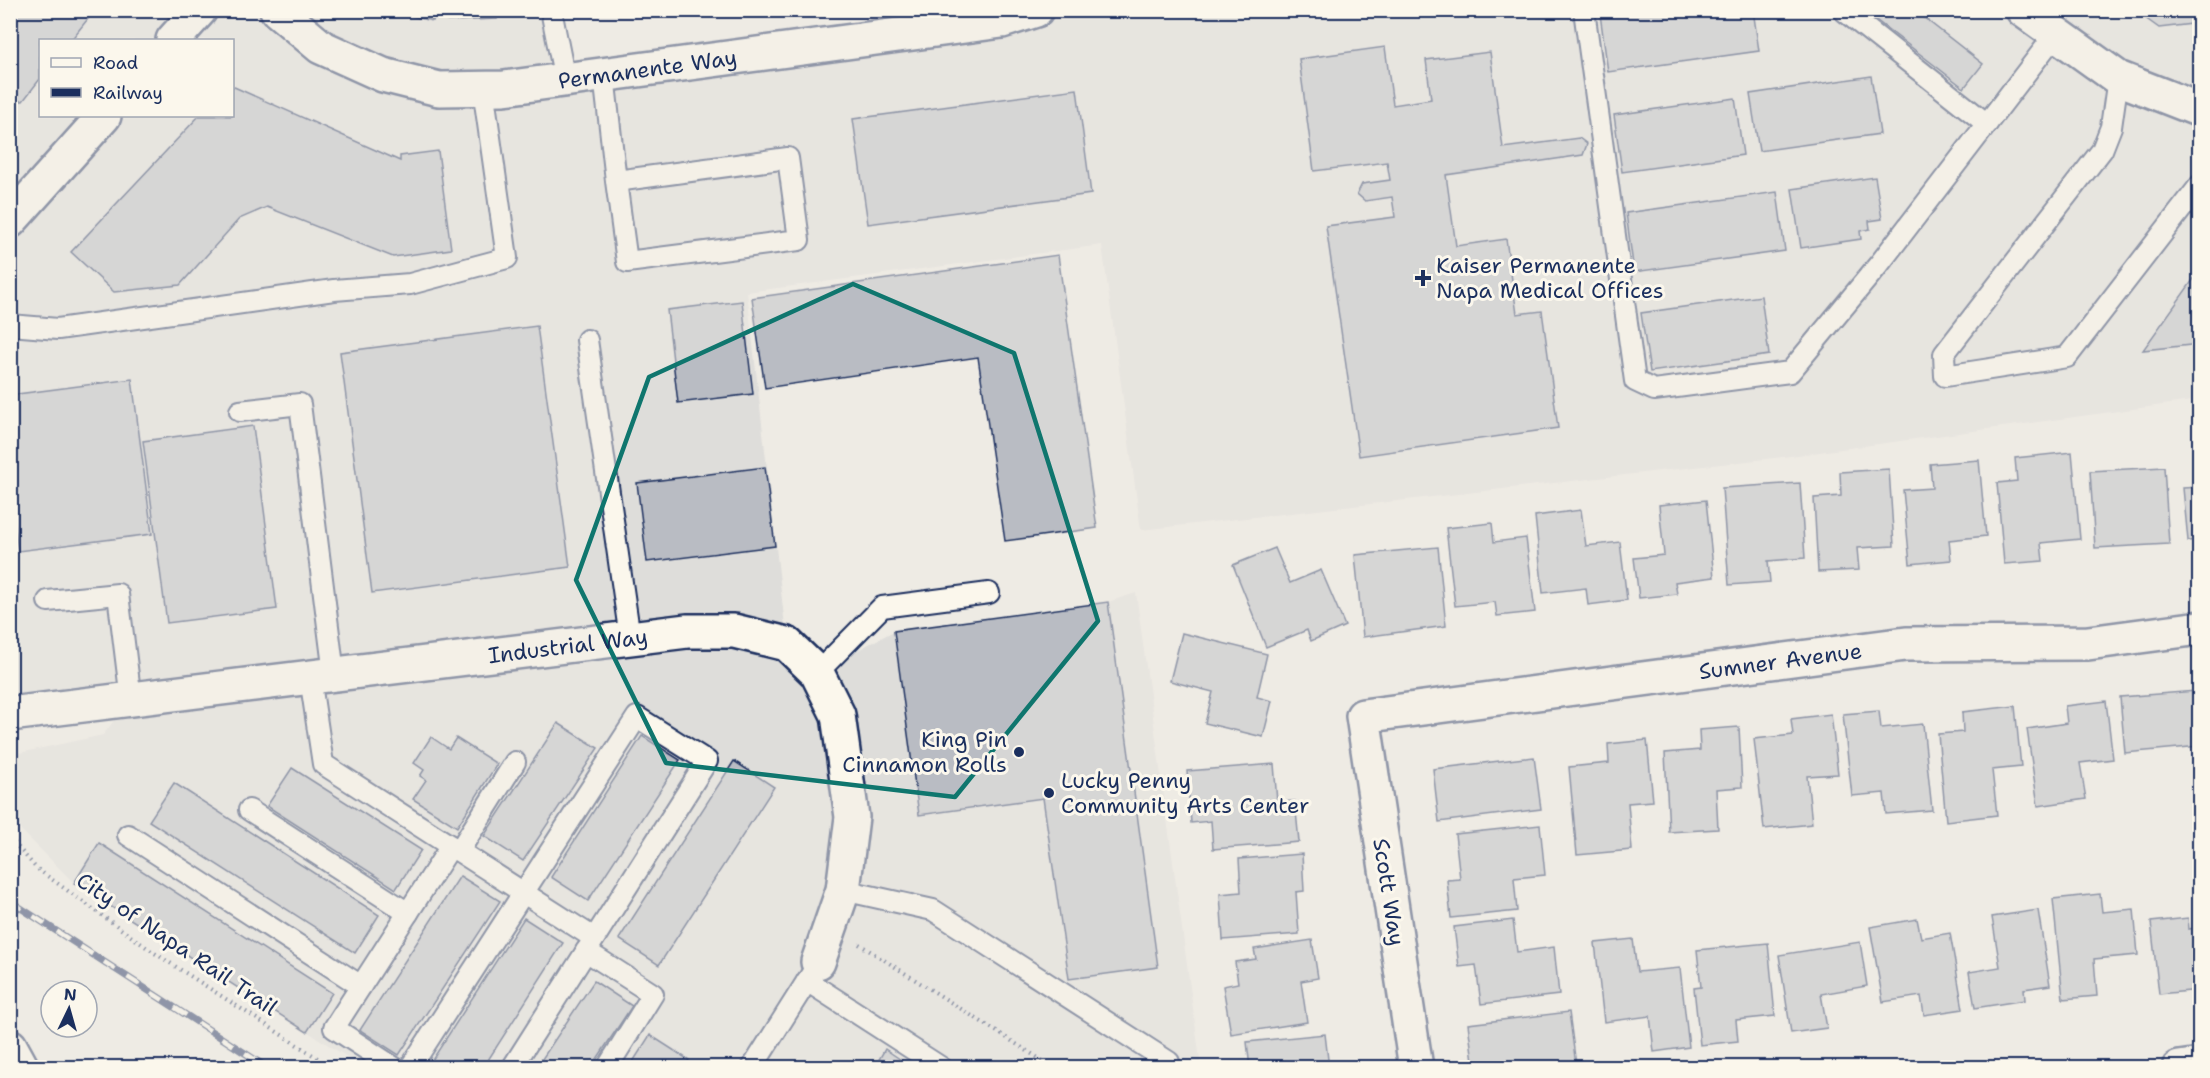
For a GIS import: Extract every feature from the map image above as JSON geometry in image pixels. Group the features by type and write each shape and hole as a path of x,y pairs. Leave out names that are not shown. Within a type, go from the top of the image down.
{"street":[{"path":"174,39 200,10"},
{"name":"Permanente Way","path":"277,10 321,47 383,75 438,89 483,88 604,75 1036,10"},
{"path":"2023,10 2118,78 2199,110"},
{"path":"12,214 103,117"},
{"name":"Sumner Avenue","path":"1363,716 1906,644 2088,643 2199,628"},
{"name":"Industrial Way","path":"10,714 687,631 734,631 787,644 817,673 838,715 852,817 843,890 812,972"},
{"name":"Scott Way","path":"1363,716 1416,1068"},
{"path":"10,1046 22,1068"},
{"path":"2179,1068 2199,1065"}],"lane":[{"path":"551,10 565,80"},
{"path":"1584,10 1635,381 1654,390 1790,372 1880,263 2055,35"},
{"path":"1843,10 1987,124"},
{"path":"604,75 616,181 627,262 799,240 788,158 616,181"},
{"path":"2118,78 2111,127 2102,150 1944,354 1945,376 2067,357 2199,185"},
{"path":"10,325 58,329 334,290 410,284 507,258 483,88"},
{"path":"587,340 630,638"},
{"path":"240,411 300,404 322,676 323,764 523,892 653,994 607,1068"},
{"path":"817,673 882,607 989,593"},
{"path":"48,601 118,594 131,700"},
{"path":"410,1068 637,717 706,761 512,1068"},
{"path":"395,1068 334,1028 408,913 515,762"},
{"path":"249,810 408,913"},
{"path":"128,835 361,986"},
{"path":"843,890 933,910 1169,1062"},
{"path":"752,1068 812,972 942,1068"}],"path":[{"name":"City of Napa Rail Trail","path":"10,838 36,868 143,945 333,1068"},
{"path":"831,925 1054,1068"}],"highlighted area":[{"path":"853,284 1014,353 1098,621 955,797 666,763 576,580 649,377"}],"shaded area":[{"path":"1036,10 2199,11 2199,400 1783,457 1141,530 1102,245 747,292 787,644 816,672 894,631 1108,602 1136,593 1201,1067 363,1067 74,883 11,820 10,755 103,735 130,700 11,714 11,11 551,11 565,80"}],"building":[{"path":"10,10 95,10 72,39 39,39 39,80 23,101 10,101"},
{"path":"495,10 497,19 448,21 434,17 433,21 389,11"},
{"path":"1622,10 1753,10 1759,51 1608,72 1600,14"},
{"path":"1863,10 1914,10 1983,64 1964,88"},
{"path":"2134,10 2199,10 2200,23 2159,28"},
{"name":"Kaiser Permanente Napa Medical Offices","path":"1385,47 1393,105 1431,99 1426,60 1490,52 1503,148 1579,138 1587,144 1583,155 1446,175 1456,246 1506,239 1517,314 1542,311 1558,428 1359,456 1326,226 1395,217 1392,197 1365,201 1357,194 1362,184 1390,180 1387,162 1314,171 1299,59"},
{"path":"1871,76 1880,134 1759,151 1750,94"},
{"path":"234,87 400,161 400,156 438,151 451,249 393,257 267,207 239,219 180,285 114,292 71,252 198,117 234,117"},
{"path":"1077,89 1091,194 868,224 853,119"},
{"path":"1735,98 1743,155 1622,172 1614,115"},
{"path":"1875,177 1882,219 1869,221 1870,229 1860,231 1861,239 1801,248 1792,189"},
{"path":"1777,192 1785,251 1634,272 1626,213"},
{"path":"1058,255 1097,528 1005,541 978,357 765,388 752,298"},
{"path":"2200,270 2200,344 2143,350"},
{"path":"1761,296 1769,355 1650,372 1641,313"},
{"path":"742,301 753,394 678,403 667,310"},
{"path":"537,326 570,567 372,593 340,352"},
{"path":"132,379 152,534 18,551 10,488 10,395"},
{"path":"253,426 277,609 167,623 143,441"},
{"path":"2072,452 2080,539 2041,543 2043,561 2004,564 1997,483 2017,481 2015,458"},
{"path":"1979,460 1986,536 1949,540 1951,560 1910,564 1903,490 1932,488 1930,464"},
{"path":"765,467 775,546 647,562 637,483"},
{"path":"2164,467 2169,544 2095,548 2090,471"},
{"path":"1889,469 1894,546 1857,548 1859,570 1818,572 1814,498 1841,496 1840,472"},
{"path":"1800,483 1805,558 1768,561 1770,582 1729,585 1722,488"},
{"path":"2200,487 2200,540 2188,541 2183,488"},
{"path":"1706,500 1714,577 1675,582 1677,594 1639,598 1634,558 1664,555 1659,505"},
{"path":"1581,510 1586,546 1620,542 1627,600 1588,605 1586,588 1543,593 1535,516"},
{"path":"1492,523 1494,542 1526,538 1535,612 1497,616 1495,602 1455,606 1446,528"},
{"path":"1438,547 1446,626 1363,637 1355,555"},
{"path":"1275,548 1290,583 1321,570 1345,626 1311,641 1307,630 1266,647 1233,565"},
{"path":"1108,602 1158,967 1069,979 1043,798 919,815 894,631"},
{"path":"1182,633 1267,654 1257,697 1272,701 1263,737 1205,723 1213,692 1170,681"},
{"path":"2196,691 2200,746 2125,753 2120,697"},
{"path":"2106,701 2113,759 2080,763 2086,799 2038,806 2027,729 2067,723 2065,706"},
{"path":"2015,706 2021,767 1992,770 1997,815 1946,821 1938,734 1963,732 1962,712"},
{"path":"1879,711 1881,728 1923,724 1932,810 1886,814 1884,793 1852,796 1843,714"},
{"path":"1831,714 1838,774 1807,776 1812,824 1764,829 1754,739 1793,735 1791,719"},
{"path":"558,723 598,748 523,861 484,836"},
{"path":"1739,727 1742,787 1716,789 1718,829 1669,832 1665,753 1700,750 1699,730"},
{"path":"642,736 680,760 588,901 551,877"},
{"path":"431,737 449,749 456,738 497,764 457,827 413,799 426,780 420,776 424,770 414,763"},
{"path":"1647,740 1653,801 1628,803 1632,850 1577,855 1569,767 1609,763 1608,744"},
{"path":"1534,757 1541,809 1439,822 1433,769"},
{"path":"734,761 774,787 659,965 619,939"},
{"path":"1274,764 1277,802 1295,801 1299,842 1213,849 1211,821 1191,823 1187,771"},
{"path":"292,768 421,850 396,889 267,806"},
{"path":"174,783 379,915 355,953 149,821"},
{"path":"1540,825 1545,875 1514,878 1517,911 1451,918 1447,880 1460,879 1455,834"},
{"path":"99,843 332,993 307,1032 74,883"},
{"path":"1302,854 1304,891 1296,892 1299,934 1223,940 1220,894 1241,892 1239,859"},
{"path":"460,876 500,901 399,1055 360,1030"},
{"path":"2100,894 2102,912 2134,909 2138,955 2094,959 2097,996 2063,999 2053,899"},
{"path":"2038,910 2050,985 2024,989 2025,1000 1975,1008 1969,972 2000,967 1992,917"},
{"path":"524,918 563,943 483,1068 427,1068"},
{"path":"2188,918 2189,929 2200,927 2200,990 2159,994 2151,922"},
{"path":"1917,919 1921,938 1950,933 1963,1009 1924,1015 1921,996 1883,1002 1870,927"},
{"path":"1513,920 1517,952 1554,947 1559,995 1481,1004 1476,965 1459,967 1454,927"},
{"path":"1633,939 1637,972 1680,968 1689,1047 1654,1052 1650,1016 1604,1022 1595,943"},
{"path":"1312,940 1318,978 1301,981 1307,1022 1231,1034 1223,986 1238,983 1235,962 1256,959 1254,949"},
{"path":"1860,942 1867,986 1821,994 1827,1028 1791,1033 1779,955"},
{"path":"1768,943 1775,1016 1736,1020 1738,1041 1700,1045 1694,988 1701,987 1697,950"},
{"path":"594,981 632,1006 591,1068 536,1068"},
{"path":"1569,1012 1576,1065 1474,1068 1468,1024"},
{"path":"1325,1034 1329,1068 1250,1068 1247,1042"},
{"path":"650,1035 689,1060 684,1068 629,1068"},
{"path":"885,1049 913,1068 874,1068"}],"railway":[{"path":"10,901 268,1068"}],"place":[{"name":"Kaiser Permanente Napa Medical Offices","path":"1423,278"},
{"name":"King Pin Cinnamon Rolls","path":"1019,752"},
{"name":"Lucky Penny Community Arts Center","path":"1049,793"}]}
